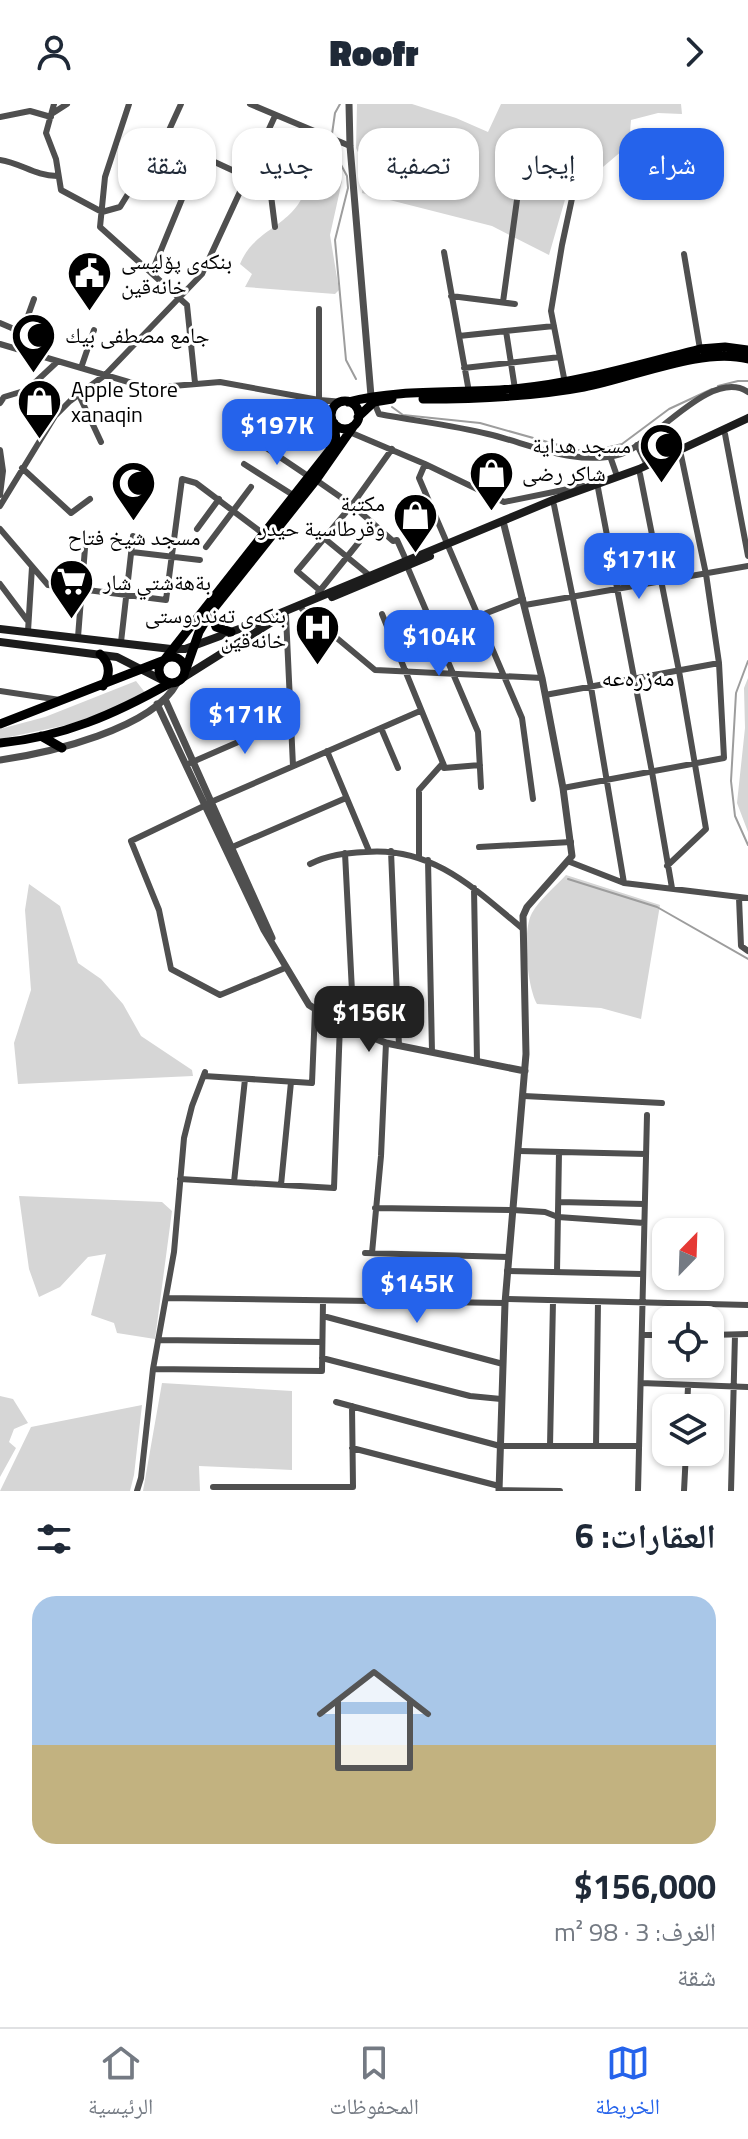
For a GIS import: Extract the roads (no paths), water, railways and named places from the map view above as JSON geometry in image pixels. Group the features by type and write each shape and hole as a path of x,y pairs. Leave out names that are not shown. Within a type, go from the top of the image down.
{"main road":[{"path":"176,679 159,669 171,649 312,478 344,425 373,399 399,393 469,392 565,383 700,349 725,347 748,350"},
{"path":"344,425 334,407 346,402 373,399 485,399 543,393 584,387 713,355 748,359"},
{"path":"176,679 211,612 293,495 312,478 357,409 346,402"},
{"path":"0,743 41,736 106,717 286,616 507,521 595,486 640,474 748,420"},
{"path":"507,521 554,505 748,420"},
{"path":"0,629 171,649 194,646 313,599 322,592 407,563"},
{"path":"211,612 216,627 231,632"},
{"path":"0,642 100,654 176,679"},
{"path":"100,654 108,665 107,680 103,686"},
{"path":"0,724 164,660 178,658 176,679"},
{"path":"41,736 62,748"}],"street":[{"path":"54,104 46,133 56,159 57,176 63,192 102,212 120,207 124,200"},
{"path":"0,117 27,111 52,115 67,104"},
{"path":"129,104 105,177 100,227 187,305 195,383"},
{"path":"170,128 181,104"},
{"path":"250,104 350,146"},
{"path":"349,104 350,146 373,399 379,414 488,434 558,454 610,456 624,453 637,445 700,399 730,388 748,392"},
{"path":"270,128 275,116"},
{"path":"0,160 15,163 32,173 57,176"},
{"path":"152,272 182,200"},
{"path":"0,506 55,416 105,375 202,274 236,200"},
{"path":"272,200 275,227"},
{"path":"503,302 517,200"},
{"path":"565,383 551,311 572,200"},
{"path":"444,252 469,392"},
{"path":"684,254 700,349"},
{"path":"451,296 515,304"},
{"path":"16,349 34,299"},
{"path":"319,309 319,400 344,425 504,502 595,486 618,590 672,888"},
{"path":"0,323 21,332"},
{"path":"459,336 554,326"},
{"path":"81,368 94,330"},
{"path":"506,331 515,389"},
{"path":"0,344 149,388 220,382 346,402"},
{"path":"464,368 560,357"},
{"path":"0,403 4,397 27,390 57,362"},
{"path":"79,395 101,442"},
{"path":"725,434 748,556"},
{"path":"259,443 352,505 393,541 397,540 478,732 481,787"},
{"path":"637,445 647,465"},
{"path":"359,542 322,592 297,571 352,505 392,449"},
{"path":"0,450 3,471 0,495"},
{"path":"563,788 724,758 719,663 706,574 681,455"},
{"path":"610,456 617,476"},
{"path":"244,464 293,495"},
{"path":"425,464 419,478 522,718 533,799"},
{"path":"22,468 71,513 90,499"},
{"path":"640,474 706,829 667,866"},
{"path":"0,529 48,585 166,600 182,479 196,483 266,536"},
{"path":"206,547 251,487"},
{"path":"197,529 219,499"},
{"path":"499,1489 505,1301 524,1096 527,1019 525,910 570,862 572,842 542,678 504,502"},
{"path":"554,505 591,687 624,883"},
{"path":"121,642 133,536"},
{"path":"324,538 369,575"},
{"path":"78,637 85,548"},
{"path":"132,552 200,560"},
{"path":"396,648 524,602 618,590 748,566"},
{"path":"28,621 32,567"},
{"path":"32,577 43,579"},
{"path":"0,584 28,621 32,632"},
{"path":"302,609 375,670 542,678"},
{"path":"382,614 442,766"},
{"path":"286,616 293,766"},
{"path":"545,695 719,663"},
{"path":"0,760 62,748 113,730 161,701 176,679"},
{"path":"0,691 63,701"},
{"path":"161,701 270,928 285,968 307,1002 340,1024 386,1043 525,1071"},
{"path":"285,968 220,995 171,969 159,910 131,841 209,803 420,711"},
{"path":"190,764 291,719"},
{"path":"381,728 398,768"},
{"path":"327,751 369,851"},
{"path":"419,857 419,790 442,766 480,765"},
{"path":"229,848 346,798"},
{"path":"479,847 572,842"},
{"path":"310,864 345,853 369,851 391,851 419,857 474,888 523,929"},
{"path":"391,851 399,1046"},
{"path":"345,853 354,1031"},
{"path":"428,860 432,1052"},
{"path":"570,862 624,883 748,898"},
{"path":"474,888 477,1061"},
{"path":"739,898 741,946 748,951"},
{"path":"137,1491 188,1122 204,1074 312,1083 315,1010"},
{"path":"180,1179 334,1188 340,1024"},
{"path":"386,1043 381,1156 368,1253 508,1257"},
{"path":"234,1182 245,1079"},
{"path":"281,1185 291,1082"},
{"path":"524,1096 662,1103"},
{"path":"638,1491 647,1115"},
{"path":"519,1151 646,1154"},
{"path":"557,1272 559,1152"},
{"path":"559,1202 644,1204"},
{"path":"375,1208 513,1210 545,1212 558,1217 644,1223"},
{"path":"507,1271 642,1274"},
{"path":"166,1298 748,1305"},
{"path":"153,1369 322,1371 323,1301"},
{"path":"550,1446 553,1301"},
{"path":"596,1446 598,1302"},
{"path":"323,1316 503,1364"},
{"path":"724,1335 748,1334"},
{"path":"642,1335 652,1335"},
{"path":"731,1491 735,1335"},
{"path":"158,1340 322,1342"},
{"path":"322,1358 470,1396 501,1399"},
{"path":"641,1383 748,1387"},
{"path":"688,1387 688,1394"},
{"path":"336,1402 500,1446 639,1446"},
{"path":"213,1476 213,1489 353,1489 352,1406"},
{"path":"352,1448 499,1489 560,1491"},
{"path":"684,1491 685,1466"}],"waterway":[{"path":"333,128 340,104"},
{"path":"342,167 348,188 335,240 346,360 356,379"},
{"path":"718,386 748,381"},
{"path":"392,407 403,415 480,423 576,450 597,450 622,444 669,409 712,389"},
{"path":"748,661 736,693 731,781 735,816 748,845"},
{"path":"568,879 657,907 748,959"}],"place":[{"name":"بنکەی پۆلیسی خانەقین","path":"90,313"},
{"name":"جامع مصطفى بيك","path":"34,374"},
{"name":"Apple Store xanaqin","path":"40,441"},
{"name":"مسجد هداية","path":"662,484"},
{"name":"شاكر رضى","path":"491,512"},
{"name":"مسجد شيخ فتاح","path":"134,523"},
{"name":"مكتبة وقرطاسية حيدر","path":"416,555"},
{"name":"بةهةشتي شار","path":"72,621"},
{"name":"بنکەی تەندروستی خانەقین","path":"317,667"}],"district":[{"name":"مەزرەعە","path":"638,677"}]}
